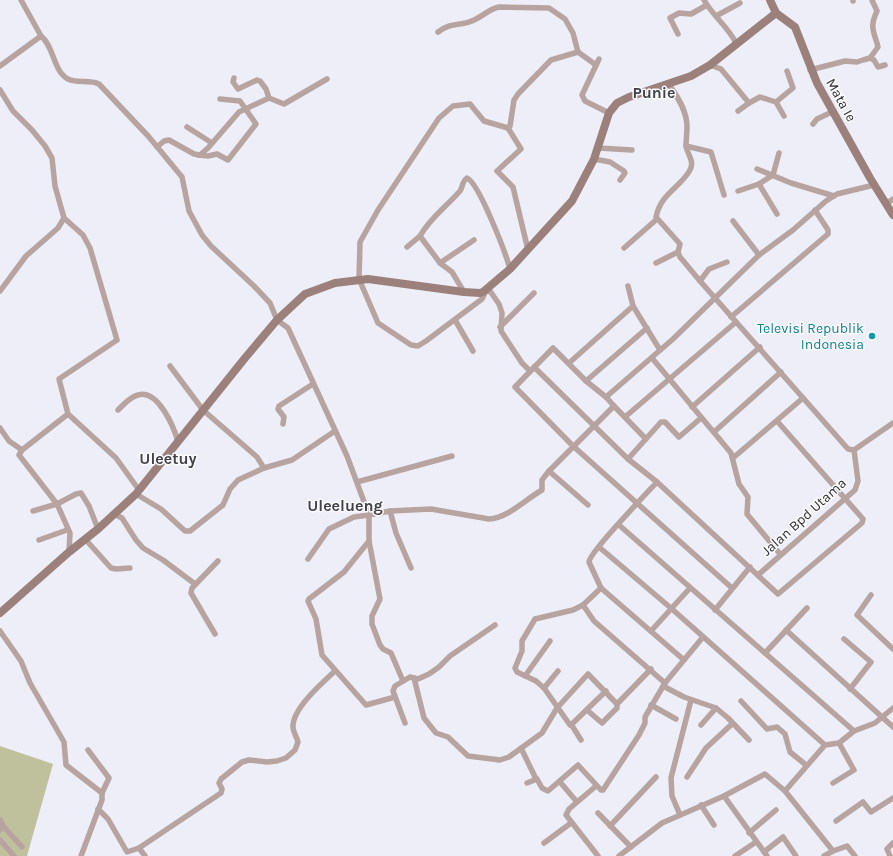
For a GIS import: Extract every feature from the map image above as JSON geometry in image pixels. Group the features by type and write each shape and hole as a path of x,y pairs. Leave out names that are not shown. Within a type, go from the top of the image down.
{"street":[{"path":"21,0 66,78 75,80 90,80 99,84 157,148 182,177 188,211 202,235 270,303 277,320 288,328 357,482 369,516 369,541 380,599 372,616 372,624 380,645 383,649 391,653 403,681"},
{"path":"482,293 510,270 572,201 594,159 609,113 617,103 669,85 691,76 710,65 736,43 776,14 770,0"},
{"path":"810,70 845,61 857,62 870,58 878,47 872,29 872,24 877,11 872,0"},
{"path":"678,34 670,18 679,13 691,14 706,3 722,26 730,32 736,43"},
{"path":"716,16 740,3"},
{"path":"438,32 448,25 474,20 499,6 548,7 565,19 573,33 578,52 596,65"},
{"name":"Mata Ie","path":"776,14 795,27 810,70 872,182 890,202 893,215"},
{"path":"0,66 41,36"},
{"path":"508,128 510,126 514,100 521,90 551,60 578,52"},
{"path":"870,58 874,60 878,67 885,65"},
{"path":"599,59 582,95 583,98 591,105 609,113"},
{"path":"710,65 721,69 749,103"},
{"path":"776,102 793,88 787,71"},
{"path":"234,78 233,82 238,89 258,80 260,81 266,89 269,98"},
{"path":"198,155 212,143 239,112 269,98 284,104 327,79"},
{"path":"624,248 657,219 660,205 671,190 690,170 692,161 686,145 686,118 679,99 669,85"},
{"path":"0,90 13,111 32,130 45,146 52,158 55,186 64,218 83,235 90,248 117,341 59,379 68,414 116,458 137,492 161,509 185,531 189,531 224,505 230,489 238,480 264,468 292,460 335,431"},
{"path":"738,111 761,97 776,102 784,116"},
{"path":"157,148 164,141 169,140 198,155 210,156 217,154 228,160 256,124 239,101 220,99"},
{"path":"482,293 484,295 482,298 455,320 418,346 411,345 378,323 359,279 360,242 378,210 439,118 453,106 470,104 484,121 508,128 521,150 497,171 513,187 528,250"},
{"path":"813,124 817,119 832,112"},
{"path":"187,127 212,143"},
{"path":"686,145 711,152 724,195"},
{"path":"598,148 632,150"},
{"path":"738,191 759,184 773,175 779,153"},
{"path":"594,159 610,162 624,171 625,173 620,180"},
{"path":"757,169 834,196"},
{"path":"407,247 420,236 440,211 461,190 465,179 468,178 480,193 492,223 504,246 510,270"},
{"path":"606,397 673,339 759,255 793,230 815,210 834,196 872,182"},
{"path":"759,184 777,214"},
{"path":"732,317 828,234 828,230 815,210"},
{"path":"0,291 26,256 62,225 64,218"},
{"path":"656,263 678,252 680,244 657,219"},
{"path":"732,221 759,255"},
{"path":"62,225 70,224"},
{"path":"420,236 440,263 452,272 464,292"},
{"path":"440,263 474,240"},
{"path":"678,252 700,281 760,347 848,449 854,450 893,423"},
{"path":"700,281 709,269 727,262"},
{"path":"0,613 69,552 86,540 137,492 277,320 299,298 310,291 335,283 359,279 373,279 464,292 482,293 490,291 499,304 502,317 500,327 522,363 532,369 628,459 657,482 750,567 775,592 782,593 862,523 863,517 777,420"},
{"path":"628,286 633,306 660,350"},
{"path":"500,327 534,293"},
{"path":"569,363 633,306"},
{"path":"455,320 473,350"},
{"path":"625,417 736,322"},
{"path":"586,381 647,328"},
{"path":"692,406 760,347"},
{"path":"646,439 606,397 586,381 553,348 516,385 516,389 573,446 732,588"},
{"path":"652,358 714,432 733,458 739,484 748,497 746,514 780,554"},
{"path":"170,366 203,410 257,457 264,468"},
{"path":"714,432 781,372"},
{"path":"283,424 284,417 278,409 279,406 314,384"},
{"path":"118,410 136,395 144,394 154,398 175,429 178,443"},
{"path":"733,458 803,398"},
{"path":"308,559 329,529 354,517 369,516 390,511 437,509 489,519 497,519 542,490 542,480 549,471 614,406"},
{"path":"68,414 19,453 20,458 57,504 67,530 70,533 69,552"},
{"path":"628,459 663,422 680,437 701,418"},
{"path":"0,428 9,441 18,449 22,450"},
{"name":"Jalan Bpd Utama","path":"758,575 845,497 855,490 858,484 858,472 854,450"},
{"path":"357,482 452,456"},
{"path":"549,471 588,505"},
{"path":"657,482 599,547 589,559 589,562 601,588 684,660"},
{"path":"33,511 57,504 76,494 81,494 89,506 98,529"},
{"path":"390,511 396,533 411,568"},
{"path":"114,514 122,518 143,548 163,560 195,584"},
{"path":"619,525 854,731"},
{"path":"39,540 67,530"},
{"path":"86,540 111,568 130,568"},
{"path":"369,541 344,572 308,600 316,619 322,655 335,671 366,705 395,697"},
{"path":"599,547 672,609 825,745"},
{"path":"216,634 191,594 192,588 195,584 199,582 218,561"},
{"path":"715,610 750,567"},
{"path":"581,740 571,724 568,724 544,688 536,681 517,672 515,668 522,651 522,641 535,619 569,612 583,605 601,588"},
{"path":"651,631 690,588"},
{"path":"871,595 857,615 893,649"},
{"path":"583,605 594,621 651,669 664,685 692,700 716,708 749,740"},
{"path":"765,653 807,608"},
{"path":"405,723 395,697 394,688 403,681 410,678 420,678 439,667 450,656 495,625"},
{"path":"786,630 893,727"},
{"path":"0,631 21,661 30,683 64,742 66,765 102,793"},
{"path":"521,748 542,788 548,791 578,766 596,786 603,790 639,735 645,724 645,716 664,685 703,637"},
{"path":"844,639 871,662 850,689"},
{"path":"526,676 550,641"},
{"path":"587,710 601,723 651,669"},
{"path":"98,809 108,819 127,852 139,848 221,792 222,790 219,783 221,779 239,764 246,760 277,761 293,752 298,742 293,728 296,715 302,705 335,671"},
{"path":"544,688 558,671"},
{"path":"414,678 424,718 436,733 448,737 468,756 500,760 510,757 542,733 557,708 588,674 617,704"},
{"path":"571,724 606,691"},
{"path":"680,815 672,796 671,778 692,700"},
{"path":"741,701 767,729 779,728 785,734 790,752 806,765"},
{"path":"651,705 676,719"},
{"path":"701,725 716,708"},
{"path":"785,791 806,765 825,745 840,744 854,731 875,723 893,708"},
{"path":"687,777 706,748 732,724"},
{"path":"832,783 854,770 840,744"},
{"path":"81,856 103,797 102,793 109,778 88,750"},
{"path":"619,856 662,823 724,796 763,774 785,791 833,850"},
{"path":"610,826 656,777"},
{"path":"527,782 536,779"},
{"path":"560,782 578,802"},
{"path":"596,786 566,813 571,823 598,856"},
{"path":"724,796 749,833 766,854 783,837 796,856"},
{"path":"836,821 863,802 871,812 893,798"},
{"path":"701,805 714,825"},
{"path":"749,833 776,810"},
{"path":"598,812 631,847"},
{"path":"544,843 571,823"},
{"path":"1,825 22,847"},
{"path":"0,840 14,856"},
{"path":"734,856 756,842"},
{"path":"890,856 887,849 893,843"},
{"path":"824,856 833,850 848,846 855,856"},
{"path":"139,848 145,856"}],"green space":[{"path":"0,746 53,764 27,856 0,856"}],"place":[{"name":"Televisi Republik Indonesia","path":"872,336"}],"district":[{"name":"Punie","path":"654,92"},
{"name":"Uleetuy","path":"168,458"},
{"name":"Uleelueng","path":"345,505"}]}
